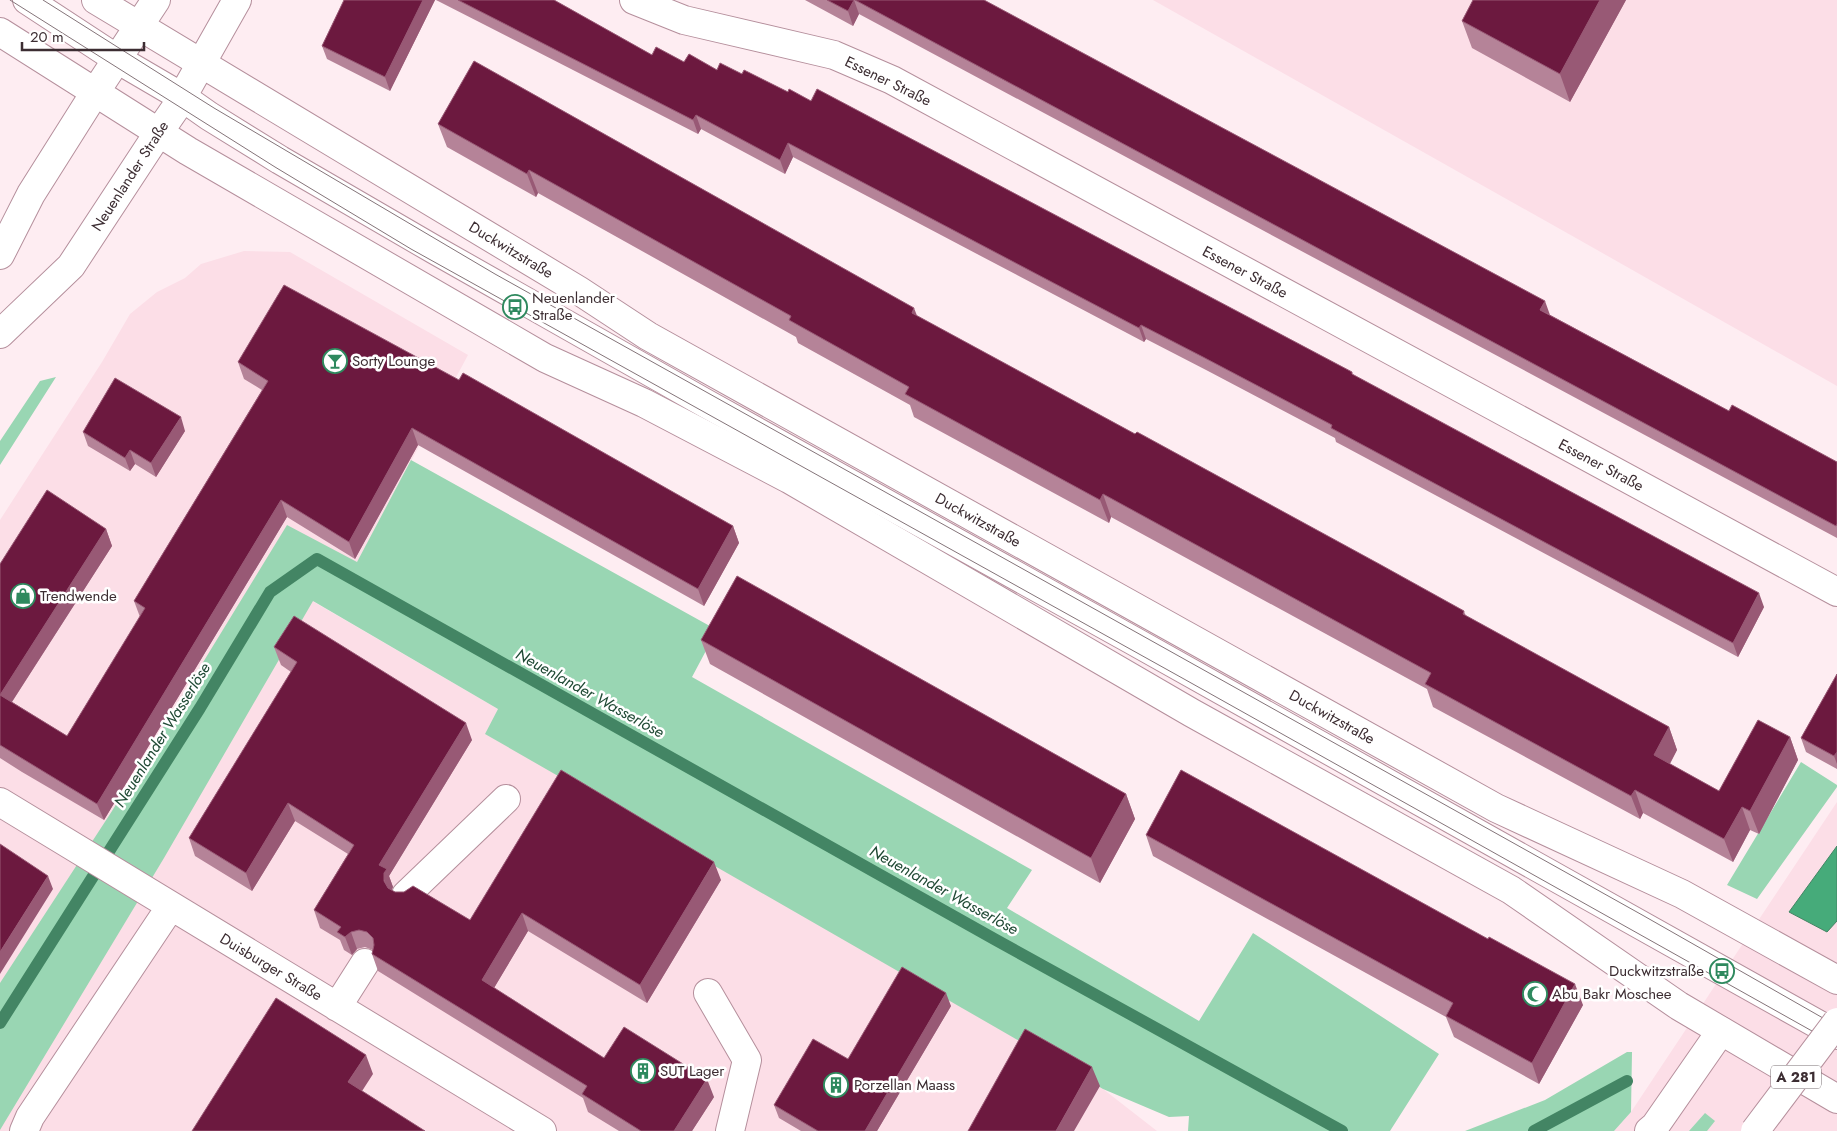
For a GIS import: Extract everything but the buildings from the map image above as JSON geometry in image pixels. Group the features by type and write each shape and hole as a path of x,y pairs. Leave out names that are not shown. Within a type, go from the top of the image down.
{"main road":[{"path":"27,0 280,160 705,403 1837,1035"},
{"name":"Duckwitzstraße","path":"96,0 578,290 648,336 1496,808 1682,894 1837,980"},
{"path":"1,251 31,194 156,0"},
{"name":"Neuenlander Straße","path":"0,334 71,266 182,97 238,0"},
{"name":"Essener Straße","path":"634,0 684,20 834,55 892,80 1837,592"},
{"path":"0,32 188,151 545,358 644,403 789,479 1192,713 1511,890 1636,978 1721,1031 1837,1099"},
{"path":"406,895 506,799"},
{"name":"Duisburger Straße","path":"0,802 542,1131"},
{"path":"24,1131 30,1117 171,906"},
{"path":"337,1007 365,963"},
{"path":"708,993 747,1060 730,1131"},
{"name":"A 281","path":"1755,1131 1837,1022"},
{"path":"1649,1131 1655,1126 1721,1031"}],"shaded area":[{"path":"1153,0 1837,0 1837,386 1583,242"},
{"path":"244,251 290,252 468,355 357,562 314,602 498,709 486,734 575,782 1103,1089 1157,1131 0,1131 0,520 102,362 130,314 157,292 185,278 201,264"},
{"path":"56,377 0,465 0,441 40,381"},
{"path":"411,460 717,630 692,677 1032,870 1007,908 1199,1021 1253,933 1439,1054 1390,1131 1188,1131 1189,1116 1169,1117 1103,1089 485,734 498,709 313,601 164,858 0,1130 0,983 112,811 287,525 357,562"},
{"path":"1801,762 1837,785 1837,787 1757,899 1727,885"},
{"path":"1837,802 1837,1131 1614,1131 1631,1112"},
{"path":"1837,846 1837,921 1827,932 1789,912"},
{"path":"1627,1052 1632,1052 1631,1112 1614,1131 1465,1131 1545,1100"},
{"path":"1705,1113 1715,1121 1707,1131 1689,1131"}],"waterway":[{"name":"Neuenlander Wasserlöse","path":"0,1023 200,708 270,592 317,559 996,940 1342,1131"},
{"name":"Neuenlander Wasserlöse","path":"1534,1131 1627,1081"}],"tram line":[{"path":"10,0 275,167 411,249 1837,1045"},
{"path":"43,0 214,108 495,274 1644,916 1837,1026"}],"place":[{"name":"Neuenlander Straße","path":"515,307"},
{"name":"Sorty Lounge","path":"335,361"},
{"name":"Trendwende","path":"23,596"},
{"name":"Duckwitzstraße","path":"1722,971"},
{"name":"Abu Bakr Moschee","path":"1535,994"},
{"name":"SUT Lager","path":"643,1071"},
{"name":"Porzellan Maass","path":"836,1085"}]}
